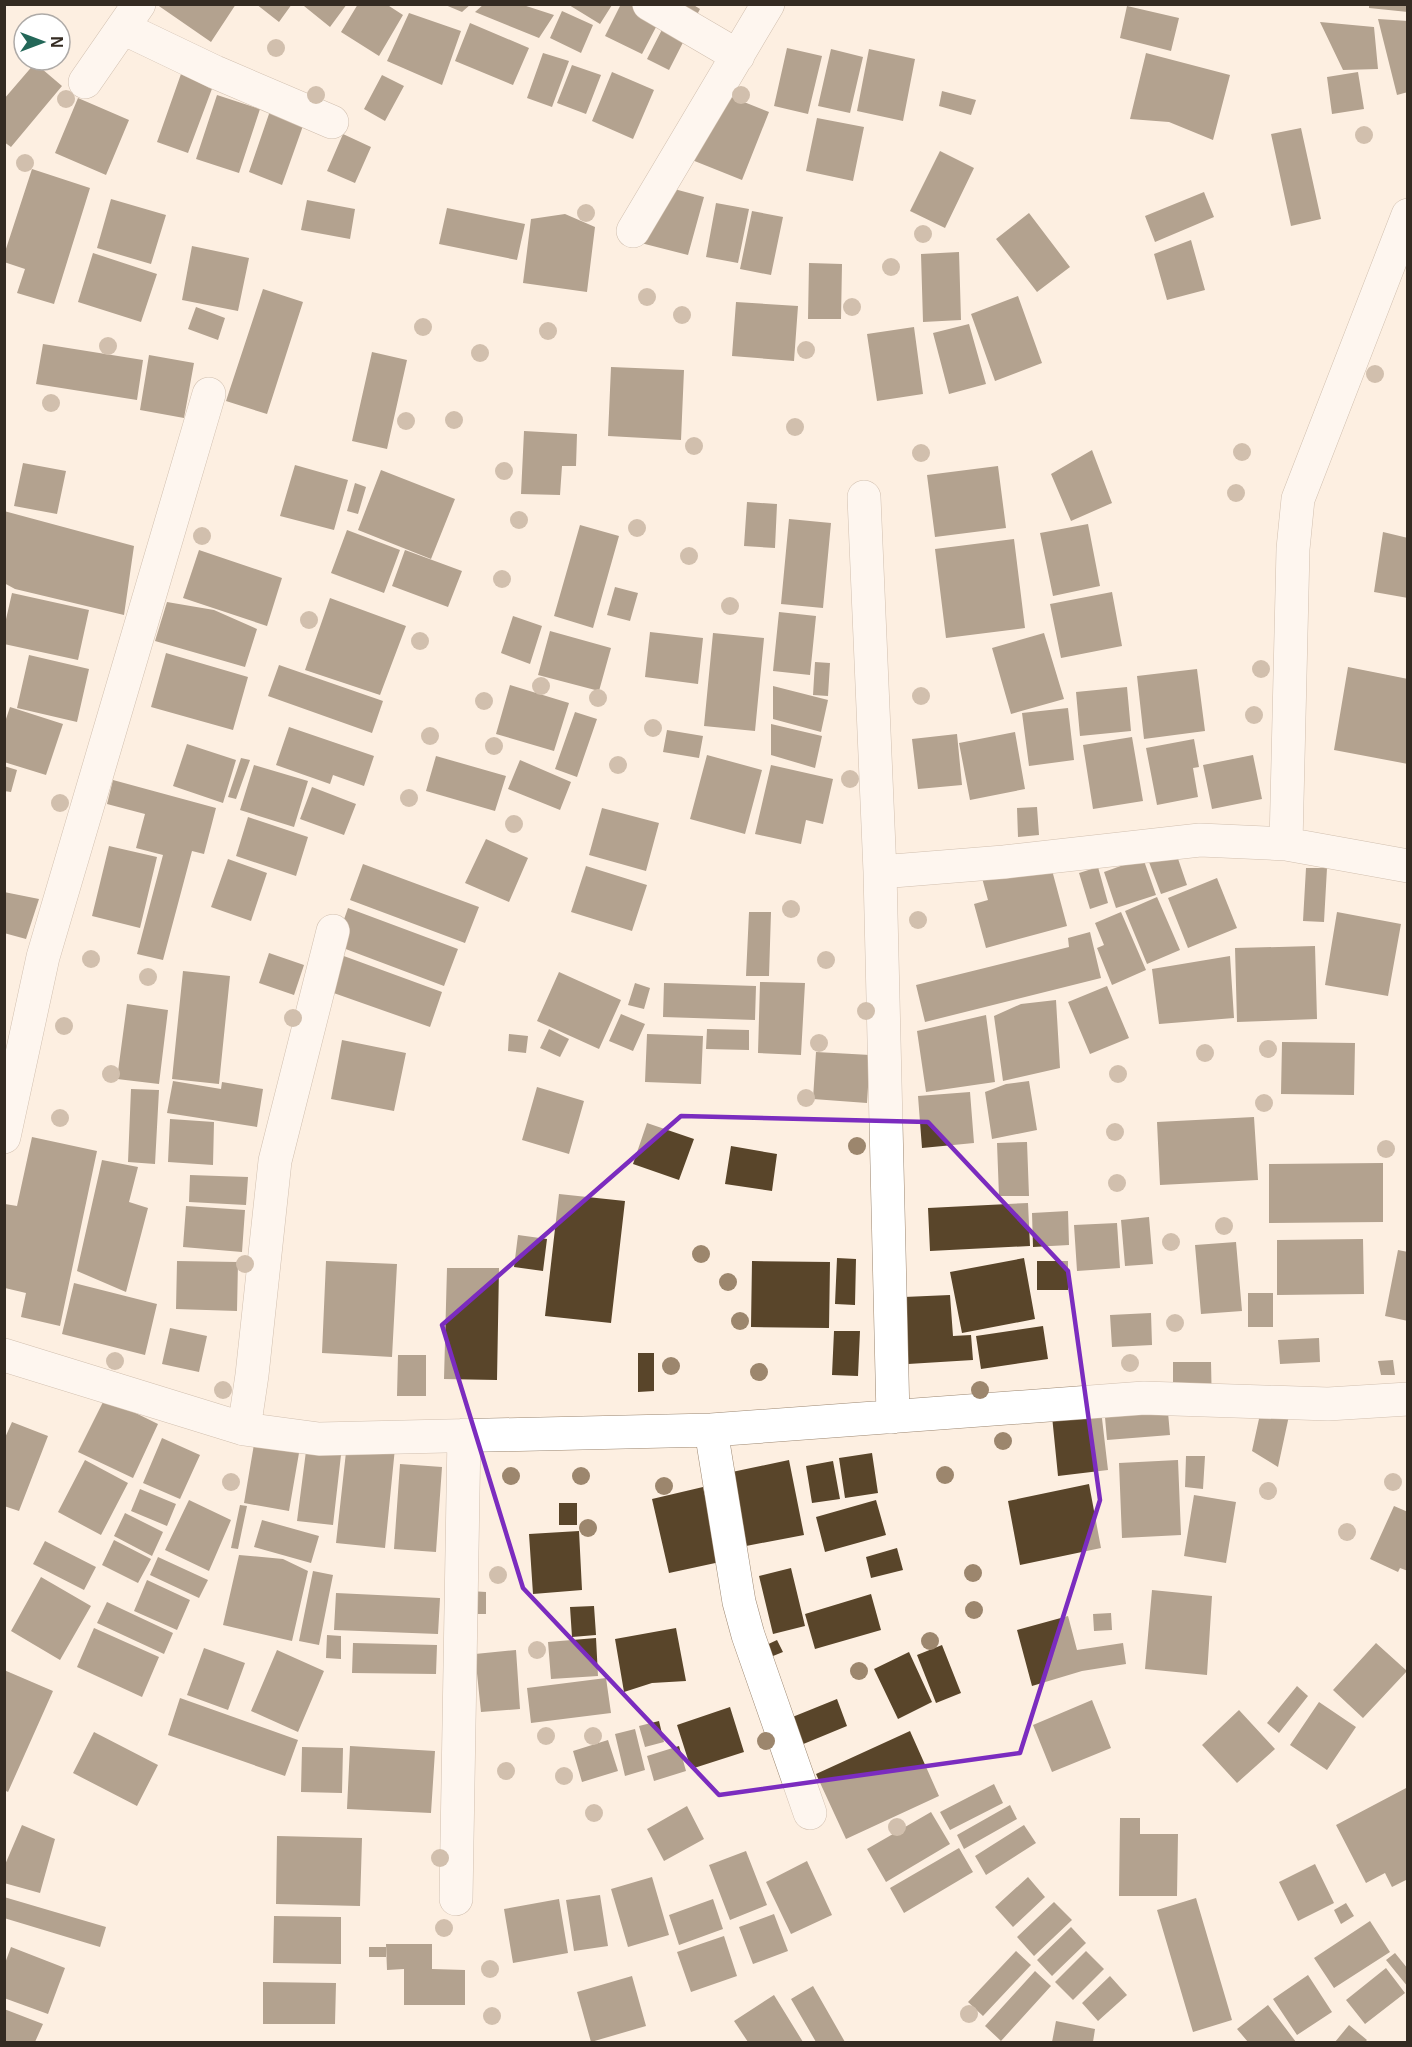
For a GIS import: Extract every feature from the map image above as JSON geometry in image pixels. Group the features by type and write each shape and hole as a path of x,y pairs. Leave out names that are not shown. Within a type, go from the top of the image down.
{"street":[{"path":"650,4 738,56"},
{"path":"633,231 768,4"},
{"path":"85,82 131,16 215,72 332,122"},
{"path":"1286,844 1293,549 1298,499 1407,215"},
{"path":"4,1137 43,957 209,394"},
{"path":"864,497 880,872 893,1417"},
{"path":"880,872 1004,862 1200,840 1286,844 1407,866"},
{"path":"244,1429 275,1161 333,931"},
{"path":"4,1355 244,1429 320,1439 711,1430 1144,1398 1328,1404 1407,1399"},
{"path":"711,1430 739,1602 748,1635 810,1813"},
{"path":"456,1899 464,1435"}],"highlighted area":[{"path":"681,1116 928,1122 1068,1271 1100,1500 1020,1753 719,1795 523,1588 442,1325"}],"building":[{"path":"156,4 236,4 211,42"},
{"path":"256,4 292,4 279,22"},
{"path":"305,4 347,4 330,27 304,6"},
{"path":"358,4 386,4 403,15 379,56 341,32"},
{"path":"443,4 471,4 462,12"},
{"path":"484,4 520,4 554,15 539,38 475,12"},
{"path":"621,4 668,4 642,54 605,36"},
{"path":"675,4 692,4 700,9 669,70 647,59"},
{"path":"569,5 612,5 600,24"},
{"path":"1369,5 1408,5 1408,12 1369,8"},
{"path":"1127,6 1179,18 1171,51 1120,38"},
{"path":"562,11 593,25 581,53 550,38"},
{"path":"409,13 461,31 442,85 387,61"},
{"path":"1378,19 1408,21 1408,92 1397,95"},
{"path":"1320,22 1374,27 1378,69 1343,70"},
{"path":"470,23 529,48 513,85 455,61"},
{"path":"787,48 822,56 808,114 774,106"},
{"path":"831,49 863,57 850,113 818,106"},
{"path":"869,49 915,59 903,121 857,111"},
{"path":"543,53 569,61 552,107 527,98"},
{"path":"1146,53 1230,75 1213,140 1169,122 1130,119"},
{"path":"572,65 601,75 586,114 557,103"},
{"path":"27,72 46,72 62,86 11,147 4,142 4,99"},
{"path":"612,72 654,90 633,139 592,121"},
{"path":"1358,72 1364,109 1332,114 1327,77"},
{"path":"181,74 213,86 188,153 157,142"},
{"path":"382,75 404,86 385,121 364,109"},
{"path":"714,90 769,112 742,180 687,158"},
{"path":"942,91 976,100 971,115 939,106"},
{"path":"217,95 260,109 239,173 196,159"},
{"path":"78,98 129,120 106,175 55,153"},
{"path":"270,111 304,123 282,185 249,172"},
{"path":"817,118 864,127 853,181 806,171"},
{"path":"1301,128 1321,219 1291,226 1271,134"},
{"path":"343,134 371,147 355,183 327,171"},
{"path":"940,151 974,168 945,228 910,211"},
{"path":"32,169 90,188 54,304 17,293 25,269 4,262 4,255"},
{"path":"652,183 704,197 688,255 637,242"},
{"path":"1204,192 1214,217 1155,242 1145,216"},
{"path":"111,199 166,215 151,264 97,248"},
{"path":"307,200 355,209 350,239 301,230"},
{"path":"716,203 749,209 738,263 706,257"},
{"path":"447,208 525,224 517,260 439,244"},
{"path":"752,211 783,217 771,275 740,269"},
{"path":"1029,213 1070,267 1037,292 996,239"},
{"path":"565,214 595,227 587,292 523,283 531,219"},
{"path":"1191,240 1205,290 1167,300 1154,254"},
{"path":"192,246 249,258 238,311 182,300"},
{"path":"959,252 961,320 923,322 921,254"},
{"path":"93,253 157,274 141,322 78,302"},
{"path":"809,263 842,264 841,319 808,319"},
{"path":"263,289 303,302 267,414 226,401"},
{"path":"1018,296 1042,363 995,381 971,314"},
{"path":"736,302 798,306 794,361 732,356"},
{"path":"196,307 225,318 218,340 188,329"},
{"path":"969,324 986,384 949,394 933,333"},
{"path":"914,327 923,394 877,401 867,334"},
{"path":"43,344 143,360 137,400 36,384"},
{"path":"372,352 407,360 387,449 352,441"},
{"path":"149,355 194,363 184,418 140,410"},
{"path":"611,367 684,370 681,440 608,436"},
{"path":"524,431 577,434 576,466 562,466 560,495 521,494"},
{"path":"1092,450 1112,503 1071,521 1051,474"},
{"path":"23,463 66,471 57,514 14,506"},
{"path":"295,465 348,480 334,530 280,516"},
{"path":"998,466 1006,528 935,537 927,475"},
{"path":"381,470 455,499 431,559 358,530"},
{"path":"355,483 366,487 358,514 347,511"},
{"path":"747,502 777,504 775,548 744,546"},
{"path":"4,511 134,546 124,615 15,589 4,583"},
{"path":"789,519 831,523 823,608 781,604"},
{"path":"1088,524 1100,586 1053,596 1040,533"},
{"path":"580,525 619,536 593,628 554,616"},
{"path":"347,530 400,550 384,593 331,573"},
{"path":"1383,532 1408,538 1408,598 1374,592"},
{"path":"1014,539 1025,628 946,638 935,549"},
{"path":"199,550 282,578 267,626 183,598"},
{"path":"405,550 462,571 448,607 392,586"},
{"path":"615,587 638,593 630,621 607,615"},
{"path":"1112,592 1122,646 1061,658 1050,604"},
{"path":"12,593 89,610 78,660 4,644 4,628"},
{"path":"330,598 406,626 380,695 305,670"},
{"path":"167,602 214,610 257,629 245,667 155,641"},
{"path":"779,612 816,616 810,675 773,671"},
{"path":"513,616 542,626 530,664 501,653"},
{"path":"550,631 611,648 599,691 538,675"},
{"path":"650,632 703,638 698,684 645,677"},
{"path":"713,633 764,638 755,731 704,726"},
{"path":"1044,633 1064,699 1011,714 992,648"},
{"path":"166,653 248,677 233,730 151,707"},
{"path":"29,655 89,669 77,722 17,708"},
{"path":"815,662 830,663 828,696 813,695"},
{"path":"279,665 383,701 372,733 268,696"},
{"path":"1348,667 1408,679 1408,764 1334,750"},
{"path":"1197,669 1205,731 1144,739 1137,676"},
{"path":"510,685 569,703 554,751 496,734"},
{"path":"773,686 828,700 821,732 773,719"},
{"path":"1127,687 1131,731 1080,736 1076,692"},
{"path":"10,707 63,724 46,775 4,762 4,725"},
{"path":"1068,708 1074,760 1029,766 1022,713"},
{"path":"575,712 597,719 577,777 555,769"},
{"path":"771,724 822,736 815,768 771,755"},
{"path":"289,727 374,756 364,786 333,775 330,784 276,765"},
{"path":"667,730 703,736 699,758 663,752"},
{"path":"1015,732 1025,789 970,800 959,743"},
{"path":"957,734 962,785 918,789 912,739"},
{"path":"1132,737 1143,801 1093,809 1083,745"},
{"path":"1194,739 1199,767 1193,768 1198,797 1157,805 1146,748"},
{"path":"187,744 236,760 223,803 173,786"},
{"path":"707,755 762,770 745,834 690,819"},
{"path":"1253,755 1262,799 1212,809 1203,765"},
{"path":"436,756 506,776 495,811 426,791"},
{"path":"241,758 250,760 236,799 228,797"},
{"path":"520,760 571,782 560,810 508,789"},
{"path":"254,765 308,781 294,827 240,810"},
{"path":"771,765 833,779 823,824 806,820 801,844 755,834"},
{"path":"4,766 17,770 11,792 4,791"},
{"path":"113,780 216,808 204,854 192,851 163,960 137,954 163,855 136,848 145,814 107,804"},
{"path":"312,787 356,804 344,835 300,819"},
{"path":"1037,807 1039,835 1018,837 1017,808"},
{"path":"602,808 659,823 646,871 589,855"},
{"path":"248,817 308,837 296,876 236,856"},
{"path":"486,839 528,858 509,902 465,883"},
{"path":"1173,844 1187,885 1161,894 1146,854"},
{"path":"109,846 157,857 140,928 92,916"},
{"path":"1143,858 1156,895 1116,908 1104,872"},
{"path":"228,859 267,873 251,921 211,907"},
{"path":"1049,859 1067,926 986,948 974,904 988,900 982,878"},
{"path":"363,864 479,907 465,943 350,900"},
{"path":"586,866 647,885 632,931 571,912"},
{"path":"1098,867 1108,903 1090,909 1079,873"},
{"path":"1306,868 1327,868 1324,922 1303,921"},
{"path":"1217,878 1237,928 1188,948 1168,898"},
{"path":"4,892 39,899 26,939 4,933"},
{"path":"1157,897 1180,950 1147,964 1125,911"},
{"path":"348,908 458,949 444,986 335,945"},
{"path":"749,912 771,912 769,976 746,976"},
{"path":"1121,912 1146,970 1112,985 1097,948 1104,945 1095,923"},
{"path":"1337,912 1401,924 1388,996 1325,985"},
{"path":"1090,932 1101,978 925,1022 916,985 1069,947 1068,938"},
{"path":"1315,946 1317,1019 1237,1022 1235,948"},
{"path":"269,953 304,965 294,995 259,983"},
{"path":"341,955 442,992 430,1027 328,991"},
{"path":"1230,956 1234,1018 1159,1024 1152,969"},
{"path":"183,971 230,976 219,1084 172,1079"},
{"path":"559,972 621,1000 599,1049 537,1021"},
{"path":"760,982 805,983 801,1055 758,1053"},
{"path":"635,983 650,988 644,1009 628,1005"},
{"path":"664,983 756,986 755,1020 663,1017"},
{"path":"1107,986 1129,1038 1090,1054 1068,1002"},
{"path":"1056,1000 1060,1068 1003,1081 994,1016 1021,1004"},
{"path":"127,1004 168,1010 159,1084 117,1079"},
{"path":"621,1014 645,1024 633,1051 609,1041"},
{"path":"986,1015 995,1082 926,1092 917,1031"},
{"path":"549,1029 569,1039 560,1057 540,1048"},
{"path":"707,1029 749,1030 749,1050 706,1049"},
{"path":"509,1034 528,1036 526,1053 508,1051"},
{"path":"647,1034 703,1036 701,1084 645,1082"},
{"path":"342,1040 406,1053 394,1111 331,1099"},
{"path":"1282,1042 1355,1043 1354,1095 1281,1094"},
{"path":"816,1052 870,1055 867,1103 813,1099"},
{"path":"173,1081 221,1089 222,1082 263,1089 257,1127 167,1113"},
{"path":"1029,1081 1037,1130 992,1139 985,1092 1006,1084"},
{"path":"537,1087 584,1101 569,1154 522,1140"},
{"path":"131,1089 159,1090 155,1164 128,1162"},
{"path":"970,1092 974,1143 922,1148 918,1096"},
{"path":"1254,1117 1258,1180 1160,1185 1157,1122"},
{"path":"170,1119 214,1122 213,1165 168,1162"},
{"path":"647,1123 694,1139 679,1180 633,1164"},
{"path":"32,1137 97,1151 60,1326 21,1317 26,1293 5,1288 5,1204 17,1206"},
{"path":"1027,1142 1029,1196 999,1196 997,1143"},
{"path":"731,1146 777,1154 772,1191 725,1184"},
{"path":"102,1160 138,1167 129,1202 148,1208 126,1292 77,1271"},
{"path":"1383,1163 1383,1222 1269,1223 1269,1164"},
{"path":"190,1175 248,1177 246,1205 189,1202"},
{"path":"559,1194 625,1201 611,1323 545,1316"},
{"path":"1028,1203 1030,1246 930,1251 928,1208"},
{"path":"186,1206 245,1210 242,1252 183,1247"},
{"path":"1068,1211 1069,1245 1033,1247 1032,1213"},
{"path":"1149,1217 1153,1264 1125,1266 1121,1220"},
{"path":"1117,1223 1120,1268 1077,1271 1074,1225"},
{"path":"518,1235 547,1239 543,1271 514,1267"},
{"path":"1363,1239 1364,1294 1277,1295 1277,1240"},
{"path":"1236,1242 1242,1311 1201,1314 1195,1245"},
{"path":"1398,1250 1408,1252 1408,1321 1385,1316"},
{"path":"837,1258 856,1259 855,1305 835,1304"},
{"path":"1024,1258 1035,1319 962,1333 950,1272"},
{"path":"177,1261 238,1262 237,1311 176,1309"},
{"path":"326,1261 397,1264 392,1357 322,1353"},
{"path":"752,1261 830,1262 829,1328 751,1327"},
{"path":"1037,1261 1068,1261 1068,1290 1037,1290"},
{"path":"447,1268 499,1268 497,1380 444,1379"},
{"path":"74,1283 157,1304 145,1355 62,1334"},
{"path":"1248,1293 1273,1293 1273,1327 1248,1327"},
{"path":"950,1295 953,1336 971,1335 973,1360 908,1364 904,1297"},
{"path":"1151,1313 1152,1345 1112,1347 1110,1315"},
{"path":"1043,1326 1048,1359 981,1369 976,1336"},
{"path":"170,1328 207,1336 199,1372 162,1364"},
{"path":"834,1331 860,1331 858,1376 832,1375"},
{"path":"1319,1338 1320,1362 1280,1364 1278,1340"},
{"path":"638,1353 654,1353 654,1391 638,1392"},
{"path":"398,1355 426,1355 426,1396 397,1396"},
{"path":"1393,1360 1395,1375 1381,1375 1378,1361"},
{"path":"1173,1362 1211,1362 1212,1409 1173,1409"},
{"path":"105,1398 158,1424 133,1478 78,1452"},
{"path":"1167,1401 1170,1435 1107,1440 1104,1406"},
{"path":"1262,1405 1290,1411 1278,1467 1252,1451"},
{"path":"1101,1410 1108,1470 1058,1476 1052,1416"},
{"path":"259,1415 304,1424 289,1511 244,1503"},
{"path":"12,1422 48,1436 19,1511 4,1506 4,1440"},
{"path":"162,1438 200,1455 180,1499 143,1483"},
{"path":"347,1443 395,1448 385,1548 336,1543"},
{"path":"306,1451 341,1455 333,1525 297,1521"},
{"path":"872,1453 878,1493 845,1498 839,1458"},
{"path":"1186,1456 1205,1456 1203,1489 1185,1487"},
{"path":"85,1460 128,1483 101,1535 58,1512"},
{"path":"789,1460 804,1535 746,1546 732,1472"},
{"path":"1178,1460 1181,1535 1122,1538 1119,1463"},
{"path":"833,1461 840,1499 812,1503 806,1466"},
{"path":"400,1464 442,1467 436,1552 394,1549"},
{"path":"1089,1484 1101,1548 1020,1565 1008,1501"},
{"path":"703,1487 720,1562 669,1573 652,1499"},
{"path":"140,1489 176,1504 167,1526 131,1511"},
{"path":"1194,1495 1236,1502 1226,1563 1184,1556"},
{"path":"189,1500 231,1520 209,1571 165,1550"},
{"path":"876,1500 886,1535 825,1552 816,1517"},
{"path":"559,1503 577,1503 577,1525 559,1525"},
{"path":"240,1505 247,1506 238,1549 231,1548"},
{"path":"1394,1506 1408,1512 1408,1571 1400,1568 1398,1572 1370,1559"},
{"path":"125,1513 163,1532 152,1556 114,1536"},
{"path":"262,1520 319,1536 311,1563 254,1547"},
{"path":"579,1531 582,1590 533,1594 529,1534"},
{"path":"114,1540 151,1559 138,1583 102,1565"},
{"path":"45,1541 96,1567 84,1590 33,1564"},
{"path":"897,1548 903,1570 871,1578 866,1557"},
{"path":"239,1555 283,1559 308,1571 292,1641 223,1625"},
{"path":"158,1557 208,1580 199,1598 150,1575"},
{"path":"791,1568 805,1626 773,1634 759,1576"},
{"path":"313,1571 333,1575 319,1645 299,1641"},
{"path":"41,1577 91,1606 60,1660 11,1631"},
{"path":"147,1580 190,1600 177,1630 134,1611"},
{"path":"1152,1590 1212,1596 1207,1675 1145,1669"},
{"path":"470,1591 486,1592 486,1614 470,1614"},
{"path":"336,1593 440,1598 438,1634 334,1630"},
{"path":"871,1594 881,1630 815,1649 805,1614"},
{"path":"107,1602 173,1633 164,1654 97,1623"},
{"path":"594,1606 596,1635 572,1637 570,1607"},
{"path":"1111,1613 1112,1630 1094,1631 1093,1614"},
{"path":"1068,1616 1077,1650 1123,1643 1126,1664 1082,1671 1032,1686 1017,1630"},
{"path":"94,1628 159,1657 142,1697 77,1667"},
{"path":"676,1628 686,1681 652,1683 624,1692 615,1639"},
{"path":"327,1635 341,1636 341,1659 326,1658"},
{"path":"596,1638 598,1676 551,1679 548,1642"},
{"path":"777,1640 783,1652 763,1660 758,1649"},
{"path":"353,1643 437,1645 436,1674 352,1673"},
{"path":"1376,1643 1407,1671 1363,1718 1333,1690"},
{"path":"942,1645 961,1693 936,1703 917,1655"},
{"path":"204,1648 245,1663 228,1710 187,1695"},
{"path":"277,1650 324,1671 298,1732 251,1711"},
{"path":"516,1650 520,1709 481,1712 475,1654"},
{"path":"909,1652 932,1702 898,1719 874,1669"},
{"path":"4,1670 53,1691 8,1792 4,1790"},
{"path":"606,1678 611,1713 531,1723 527,1688"},
{"path":"1297,1686 1308,1696 1279,1733 1267,1723"},
{"path":"180,1698 298,1740 285,1776 168,1735"},
{"path":"837,1699 847,1726 801,1745 790,1718"},
{"path":"1092,1700 1111,1748 1052,1772 1033,1725"},
{"path":"1319,1702 1356,1727 1327,1770 1290,1745"},
{"path":"730,1707 744,1752 691,1769 677,1725"},
{"path":"1239,1710 1275,1749 1237,1783 1202,1745"},
{"path":"659,1721 664,1742 645,1747 639,1726"},
{"path":"635,1729 645,1770 625,1776 615,1734"},
{"path":"910,1731 939,1796 846,1839 816,1774"},
{"path":"94,1732 158,1765 137,1806 73,1773"},
{"path":"608,1740 618,1771 582,1782 573,1751"},
{"path":"350,1746 435,1751 431,1813 347,1809"},
{"path":"679,1746 686,1771 654,1781 647,1756"},
{"path":"302,1747 343,1748 342,1793 301,1792"},
{"path":"994,1784 1003,1803 950,1830 940,1812"},
{"path":"1408,1787 1408,1879 1392,1887 1385,1873 1366,1883 1336,1825"},
{"path":"1010,1805 1017,1819 964,1849 957,1835"},
{"path":"687,1806 704,1839 664,1861 647,1829"},
{"path":"931,1812 950,1844 886,1882 867,1849"},
{"path":"1120,1818 1140,1818 1140,1834 1178,1834 1177,1896 1119,1896"},
{"path":"22,1825 55,1839 40,1893 4,1883 4,1867"},
{"path":"1024,1825 1036,1843 986,1875 975,1856"},
{"path":"277,1836 362,1838 360,1906 276,1904"},
{"path":"959,1848 973,1872 904,1913 890,1888"},
{"path":"746,1851 767,1905 730,1920 709,1865"},
{"path":"807,1861 832,1915 791,1934 766,1882"},
{"path":"1315,1864 1334,1903 1298,1921 1279,1882"},
{"path":"652,1877 669,1935 628,1947 611,1889"},
{"path":"1028,1877 1045,1897 1013,1927 995,1907"},
{"path":"600,1895 608,1946 574,1951 566,1900"},
{"path":"4,1897 106,1927 100,1947 4,1918"},
{"path":"1196,1898 1232,2020 1193,2032 1157,1910"},
{"path":"559,1899 568,1953 513,1963 504,1909"},
{"path":"713,1899 723,1929 679,1945 669,1915"},
{"path":"1054,1902 1072,1920 1034,1956 1017,1937"},
{"path":"1346,1903 1354,1916 1341,1924 1334,1910"},
{"path":"774,1914 788,1951 753,1964 739,1927"},
{"path":"274,1916 341,1917 341,1964 273,1963"},
{"path":"1370,1921 1390,1952 1334,1988 1314,1958"},
{"path":"1071,1927 1086,1943 1052,1976 1037,1960"},
{"path":"724,1936 737,1976 691,1992 677,1952"},
{"path":"386,1944 432,1944 432,1969 465,1970 465,2005 404,2005 404,1969 387,1970"},
{"path":"11,1947 65,1968 48,2014 4,1998 4,1966"},
{"path":"369,1947 386,1947 386,1957 369,1957"},
{"path":"1016,1951 1031,1965 983,2016 968,2002"},
{"path":"1086,1951 1104,1969 1073,2000 1055,1982"},
{"path":"1395,1953 1408,1969 1408,1987 1386,1960"},
{"path":"1386,1968 1405,1993 1365,2024 1346,2000"},
{"path":"1035,1971 1051,1986 1001,2041 985,2026"},
{"path":"1308,1975 1332,2012 1297,2035 1273,1999"},
{"path":"632,1976 646,2026 591,2042 577,1992"},
{"path":"1110,1976 1127,1995 1098,2021 1082,2003"},
{"path":"263,1982 336,1983 335,2024 263,2024"},
{"path":"813,1986 845,2042 816,2042 791,1999"},
{"path":"774,1995 803,2042 748,2042 734,2021"},
{"path":"1268,2005 1296,2042 1248,2042 1237,2029"},
{"path":"4,2009 43,2024 35,2042 4,2042"},
{"path":"1056,2021 1095,2029 1093,2042 1052,2042"},
{"path":"1349,2025 1367,2040 1365,2042 1335,2042"}]}
